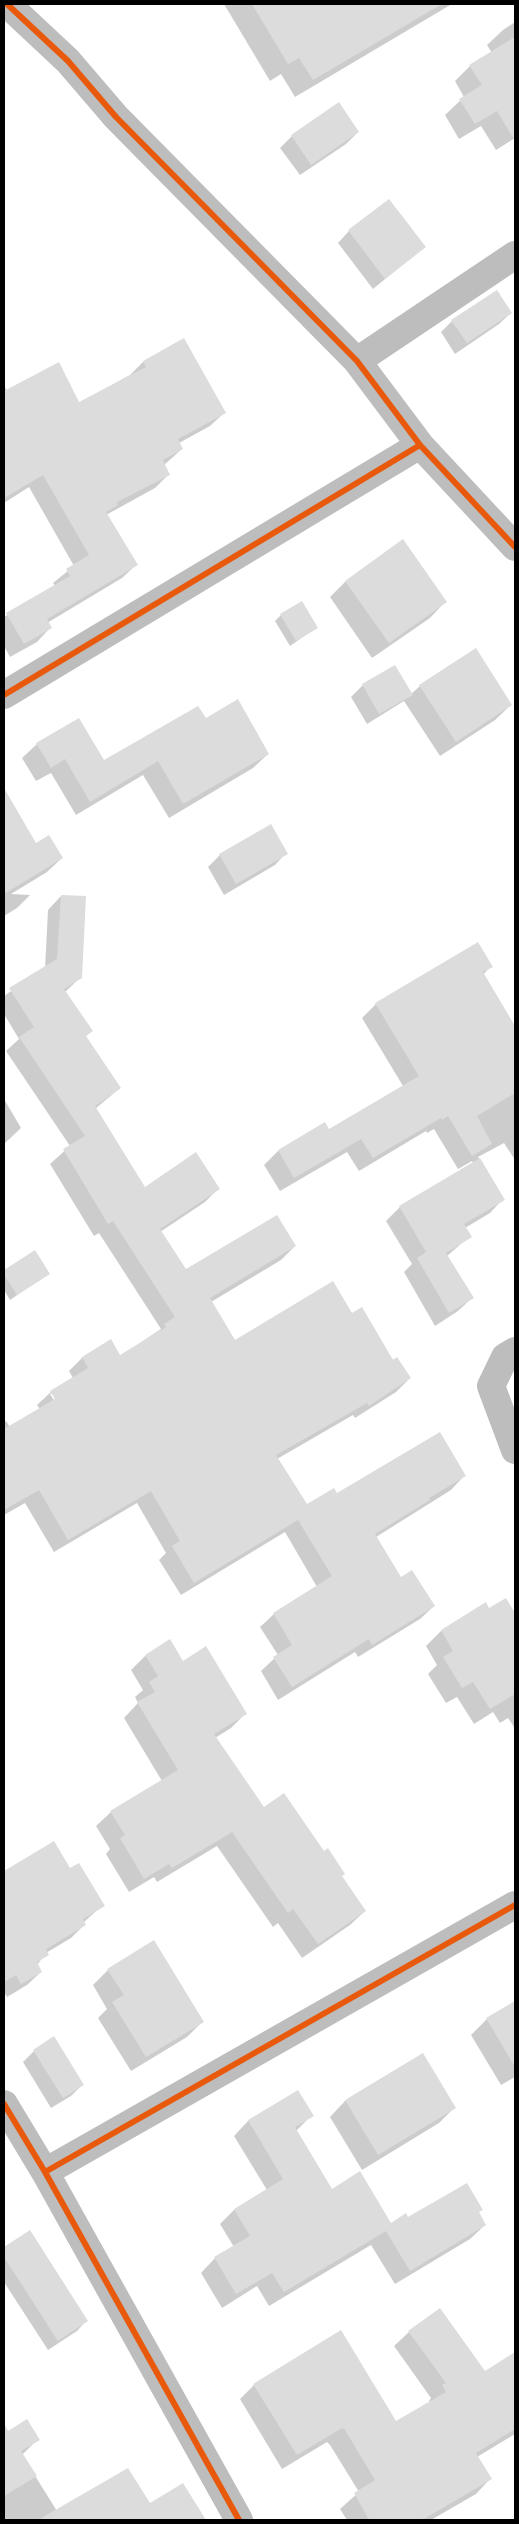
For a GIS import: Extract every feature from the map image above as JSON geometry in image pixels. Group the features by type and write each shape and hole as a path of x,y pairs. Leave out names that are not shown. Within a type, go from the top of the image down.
{"street":[{"path":"6,4 68,61 116,117 357,361 420,445 515,547"},
{"path":"357,361 515,255"},
{"path":"4,694 420,445"},
{"path":"515,1351 505,1357 491,1386 515,1450"},
{"path":"45,2172 515,1906"},
{"path":"4,2104 45,2172 239,2520"}],"building":[{"path":"252,4 442,4 313,80 299,58 288,64"},
{"path":"515,37 515,141 497,111 475,124 459,99 482,85 469,65"},
{"path":"339,102 359,132 311,165 291,135"},
{"path":"389,199 426,247 385,279 348,230"},
{"path":"497,290 512,313 467,343 451,320"},
{"path":"184,338 226,413 178,439 183,449 163,460 170,475 117,502 118,505 106,512 138,565 47,619 52,628 24,644 6,613 70,576 66,569 89,555 43,475 4,498 4,391 59,362 79,402 146,367 143,361"},
{"path":"403,539 447,602 389,643 345,581"},
{"path":"302,601 318,628 296,641 280,614"},
{"path":"476,648 512,705 456,742 419,685"},
{"path":"395,665 413,695 379,714 362,684"},
{"path":"238,699 269,754 183,804 158,761 90,802 65,759 51,768 36,743 79,718 104,760 198,706 206,718"},
{"path":"4,788 36,843 49,835 63,858 4,894"},
{"path":"271,824 288,854 236,884 219,854"},
{"path":"61,895 86,896 82,978 64,989 93,1031 86,1036 121,1088 95,1106 145,1187 196,1152 220,1189 160,1229 186,1269 277,1215 296,1246 210,1298 235,1340 333,1281 352,1313 362,1307 393,1360 397,1357 411,1378 369,1406 367,1403 276,1455 307,1504 334,1488 337,1493 440,1432 466,1476 375,1534 401,1577 412,1570 435,1606 372,1645 369,1639 292,1687 273,1657 292,1645 273,1613 332,1576 298,1520 194,1583 172,1546 180,1541 151,1491 68,1540 39,1490 4,1510 4,1429 55,1399 50,1391 88,1368 82,1357 111,1339 120,1355 166,1327 164,1324 175,1317 113,1221 108,1224 63,1149 85,1136 19,1037 34,1027 9,988 57,959"},
{"path":"478,942 493,967 483,972 515,1026 515,1093 477,1116 492,1144 472,1156 448,1116 442,1120 441,1118 373,1158 361,1139 294,1178 278,1150 325,1122 329,1129 419,1076 375,1003"},
{"path":"480,1158 505,1200 464,1224 472,1237 446,1253 474,1298 449,1313 417,1258 426,1252 399,1206"},
{"path":"35,1250 50,1274 17,1295 4,1275 4,1270"},
{"path":"506,1598 515,1613 515,1694 490,1709 473,1682 462,1688 443,1657 453,1651 441,1630 486,1602 489,1608"},
{"path":"170,1639 183,1661 206,1646 247,1714 214,1734 264,1807 284,1793 324,1851 328,1848 345,1874 342,1876 366,1911 318,1944 293,1909 288,1913 232,1832 172,1868 169,1864 144,1879 120,1838 125,1835 110,1811 178,1770 137,1702 155,1692 149,1682 158,1676 145,1655"},
{"path":"54,1841 70,1868 79,1863 105,1906 83,1919 86,1925 46,1949 49,1955 37,1962 42,1972 21,1984 16,1975 4,1982 4,1871"},
{"path":"154,1940 204,2022 146,2057 112,2002 124,1995 107,1969"},
{"path":"515,2001 515,2067 486,2018"},
{"path":"54,2036 84,2085 63,2098 33,2050"},
{"path":"423,2053 456,2108 378,2155 345,2100"},
{"path":"298,2090 314,2116 295,2127 332,2189 360,2171 391,2223 406,2213 408,2217 467,2183 483,2210 479,2212 486,2225 410,2271 386,2231 284,2292 272,2273 236,2294 214,2257 250,2236 234,2209 283,2179 248,2120"},
{"path":"30,2230 88,2321 58,2341 4,2257 4,2247"},
{"path":"440,2308 485,2371 515,2352 515,2429 476,2453 492,2479 422,2520 369,2520 354,2493 375,2480 345,2430 342,2428 297,2455 253,2384 341,2330 396,2421 446,2392 442,2385 446,2383 408,2331"},
{"path":"27,2419 40,2440 21,2451 37,2476 4,2496 4,2423 8,2431"},
{"path":"128,2468 150,2503 183,2483 206,2520 38,2520"}],"cycle path":[{"path":"7,4 68,61 116,117 357,361 420,445 515,547"},
{"path":"4,695 420,445"},
{"path":"45,2172 515,1905"},
{"path":"4,2104 45,2172 239,2520"}]}
